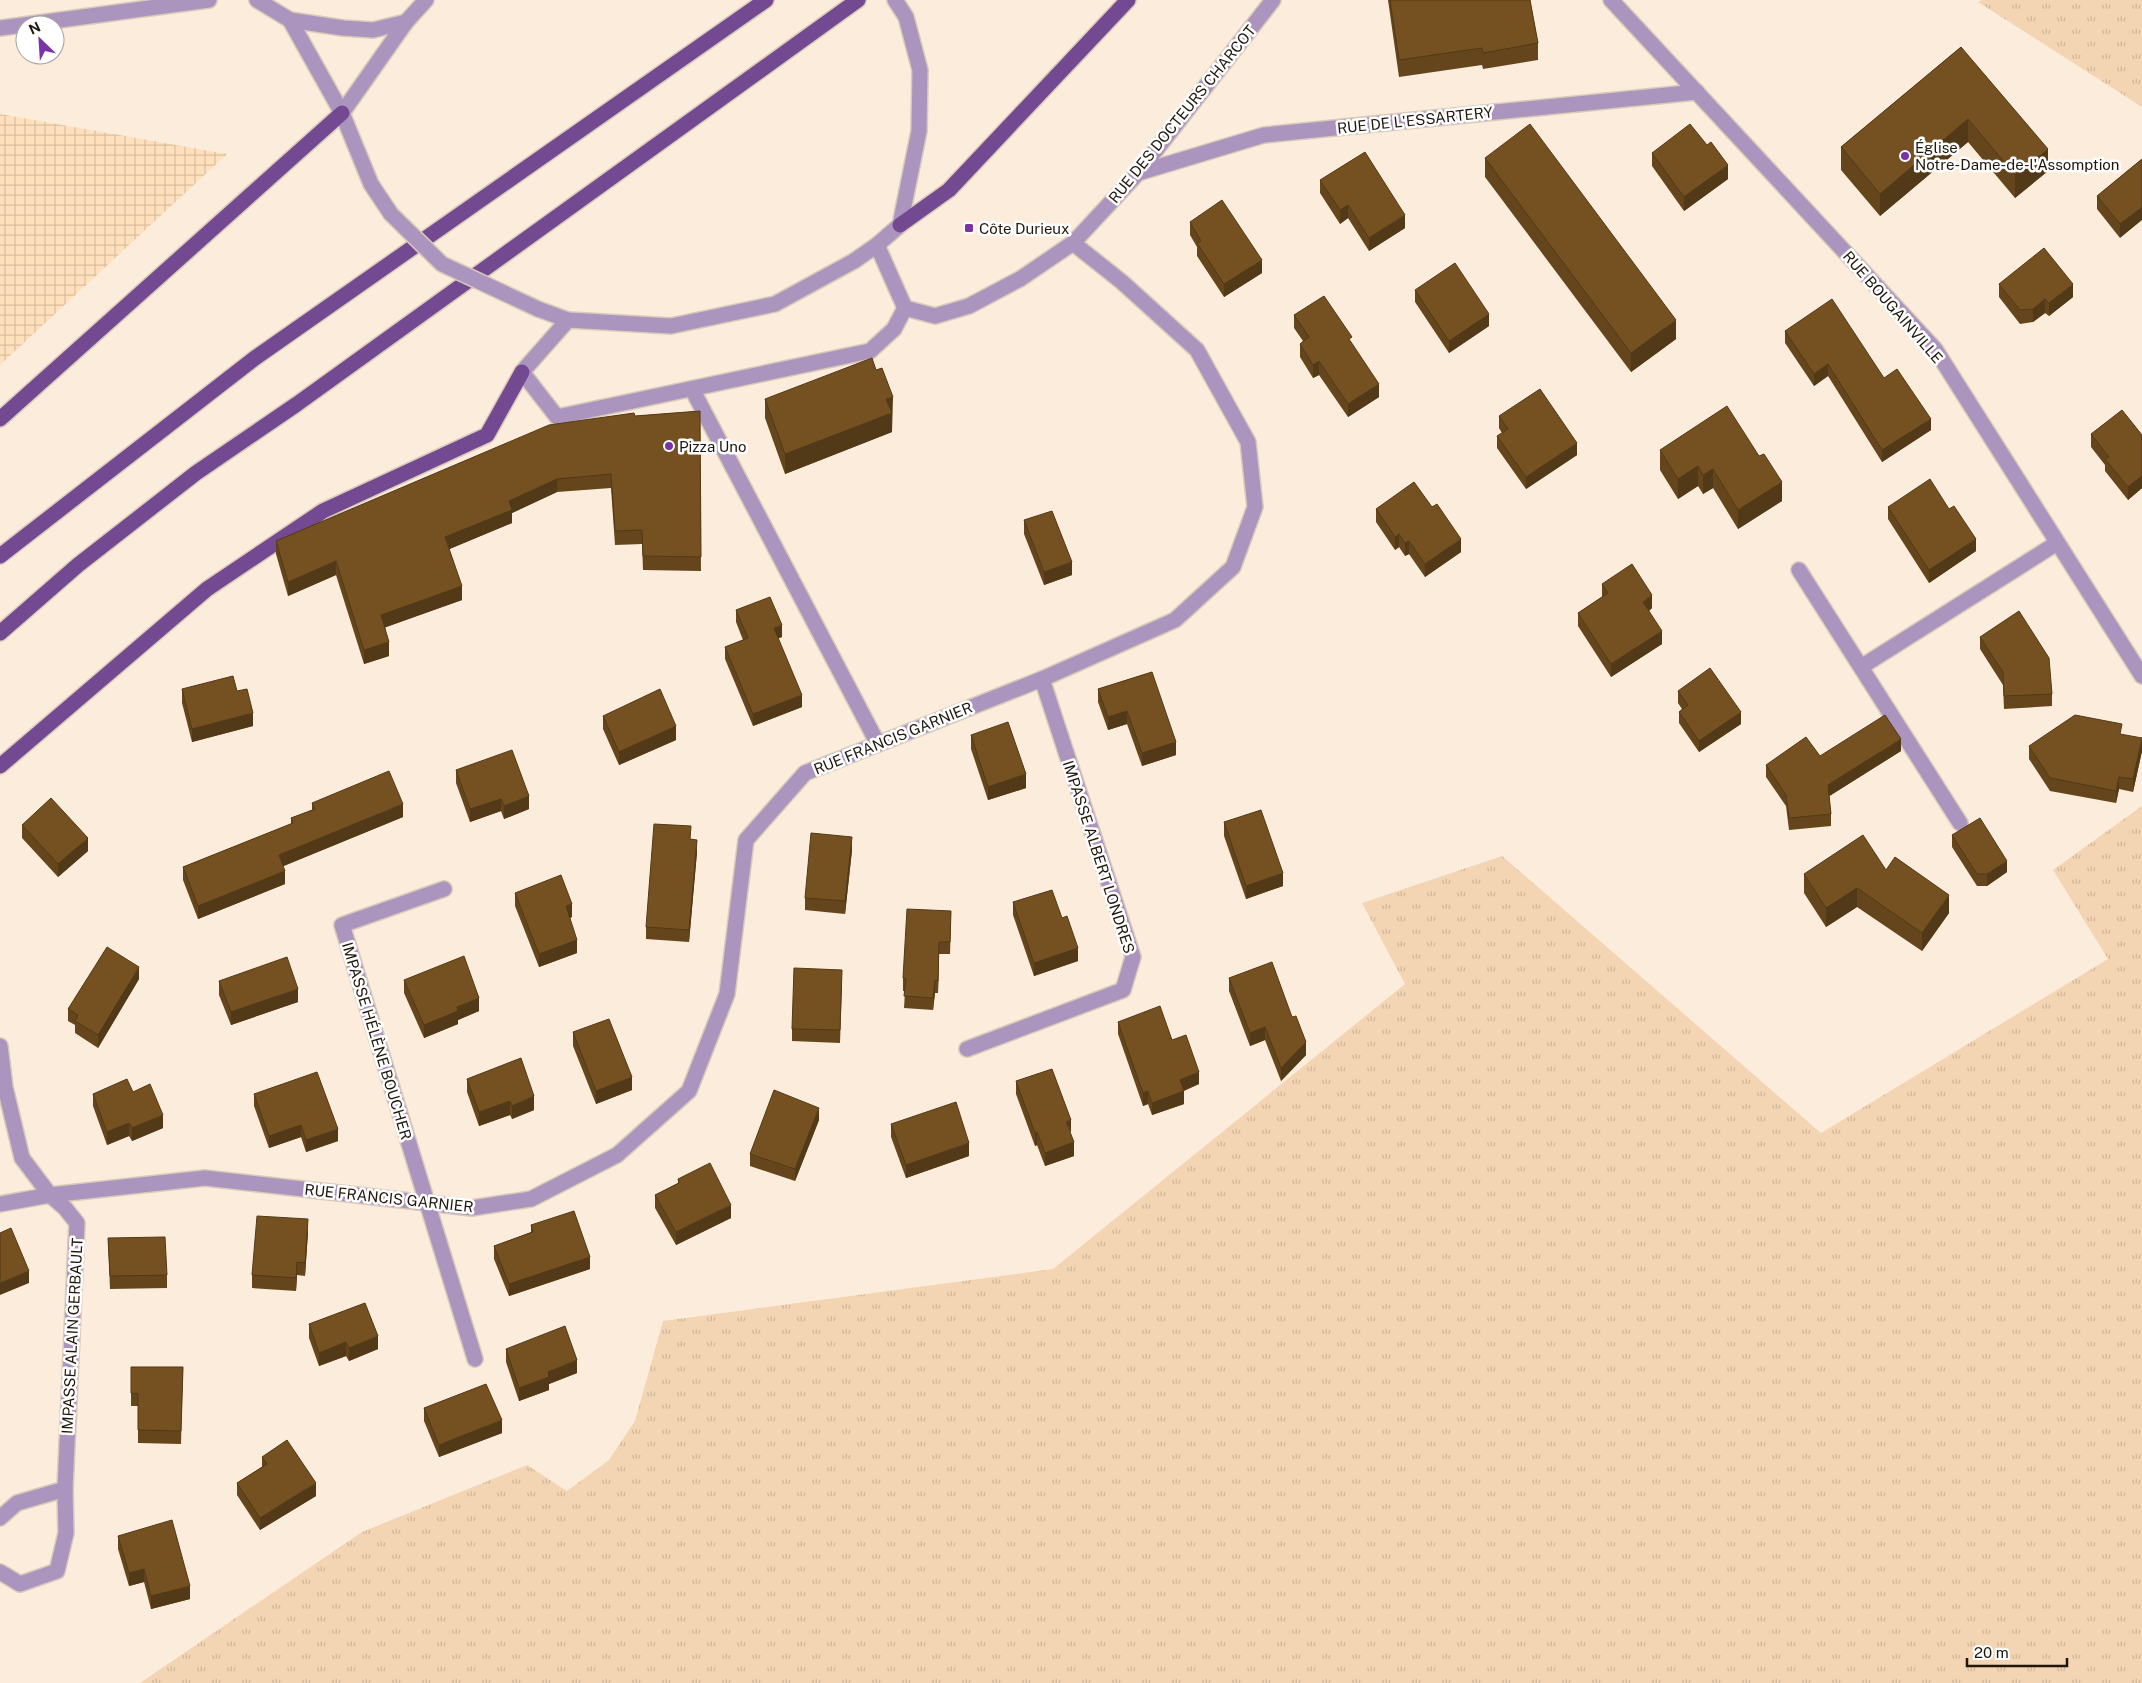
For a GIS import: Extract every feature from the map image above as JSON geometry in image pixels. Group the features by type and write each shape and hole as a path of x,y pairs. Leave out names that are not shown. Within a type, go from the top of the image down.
{"main road":[{"path":"0,556 255,358 766,0"},
{"path":"0,633 78,565 196,473 297,404 858,0"},
{"path":"900,225 949,190 1128,0"},
{"path":"0,419 342,113"},
{"path":"0,766 207,589 323,511 487,435 522,372"}],"street":[{"path":"0,28 209,0"},
{"path":"257,0 290,20 373,30 406,22"},
{"path":"342,113 406,22 426,0"},
{"path":"290,20 342,113 372,184 391,214 442,264 568,320 671,326 775,304 854,260 877,245 900,225 919,131 920,70 906,17 895,0"},
{"name":"RUE DES DOCTEURS CHARCOT","path":"905,308 935,316 969,306 1012,284 1073,243 1138,173 1273,0"},
{"name":"RUE BOUGAINVILLE","path":"1611,0 1935,349 2142,676"},
{"name":"RUE DE L'ESSARTERY","path":"1138,173 1264,135 1697,92"},
{"name":"RUE FRANCIS GARNIER","path":"0,1204 50,1195 205,1178 472,1208 531,1199 617,1155 689,1090 727,994 746,840 805,773 1042,679 1175,620 1233,567 1255,507 1248,442 1197,350 1122,282 1073,243"},
{"path":"568,320 522,372 557,417 870,351 894,329 905,308 877,245"},
{"path":"692,389 878,744"},
{"path":"1861,667 2057,543"},
{"path":"1799,570 1960,823"},
{"name":"IMPASSE ALBERT LONDRES","path":"967,1049 1123,990 1133,956 1042,679"},
{"name":"IMPASSE HÉLÈNE BOUCHER","path":"427,1203 342,925 444,889"},
{"name":"IMPASSE ALAIN GERBAULT","path":"0,1046 5,1087 22,1158 50,1195 66,1208 77,1223 65,1489 66,1533 57,1571 20,1584 0,1572"},
{"path":"427,1203 475,1359"},
{"path":"0,1518 17,1503 65,1489"}],"shaded area":[{"path":"0,114 227,154 0,365"}],"green space":[{"path":"1982,0 2142,0 2142,107 1978,2"},
{"path":"2142,806 2142,1683 140,1683 362,1532 527,1465 567,1491 609,1460 635,1421 663,1321 1053,1269 1405,984 1362,903 1502,856 1821,1133 2108,959 2053,870"}],"building":[{"path":"1390,0 1530,0 1538,43 1483,53 1482,48 1399,60"},
{"path":"1961,47 2048,149 2015,175 1968,119 1880,194 1841,147"},
{"path":"1530,124 1676,320 1631,353 1485,158"},
{"path":"1690,124 1707,145 1711,142 1728,165 1684,197 1652,153"},
{"path":"1365,152 1405,215 1369,238 1348,205 1340,210 1320,180"},
{"path":"2142,159 2142,207 2120,224 2097,196"},
{"path":"1222,200 1262,260 1224,284 1197,243 1201,241 1190,222"},
{"path":"2044,248 2073,284 2049,303 2045,299 2033,309 2020,310 1999,284"},
{"path":"1455,263 1489,314 1449,341 1415,290"},
{"path":"1324,296 1352,337 1349,339 1379,384 1348,404 1319,361 1313,365 1300,344 1309,337 1294,315"},
{"path":"1832,299 1884,378 1897,369 1931,419 1882,450 1828,364 1814,374 1785,331"},
{"path":"872,358 876,370 882,368 893,397 886,399 892,413 785,454 765,399"},
{"path":"1540,389 1577,443 1526,477 1497,436 1508,429 1499,416"},
{"path":"1727,406 1759,456 1764,454 1782,482 1738,510 1713,469 1703,475 1698,466 1678,479 1660,450"},
{"path":"2122,410 2142,435 2142,476 2128,487 2105,459 2109,457 2091,434"},
{"path":"700,411 701,557 643,556 642,530 615,531 611,474 557,479 509,501 512,510 445,537 462,586 381,615 389,642 364,650 336,561 288,582 276,541 549,425 634,413 635,416"},
{"path":"1930,479 1949,509 1954,506 1976,539 1929,570 1888,507"},
{"path":"1414,482 1432,507 1437,504 1461,539 1425,564 1409,541 1405,543 1399,534 1395,537 1376,509"},
{"path":"1052,511 1072,562 1044,572 1024,520"},
{"path":"1632,564 1652,595 1643,602 1662,631 1611,664 1578,613 1608,593 1602,584"},
{"path":"770,597 782,625 774,628 802,695 753,714 725,647 748,638 736,610"},
{"path":"2019,611 2049,658 2052,694 2004,696 2003,672 1980,637"},
{"path":"1710,668 1741,712 1699,741 1679,712 1688,705 1678,691"},
{"path":"1152,672 1176,742 1142,753 1127,711 1108,717 1098,689"},
{"path":"233,676 237,691 247,689 253,713 192,729 182,689"},
{"path":"660,689 676,726 619,752 603,716"},
{"path":"1885,715 1901,739 1828,785 1831,814 1789,818 1786,795 1766,765 1806,737 1820,756"},
{"path":"2075,715 2122,724 2120,734 2142,738 2133,779 2119,777 2116,791 2050,778 2029,746"},
{"path":"1008,722 1026,774 988,787 971,735"},
{"path":"512,750 529,796 504,806 501,799 470,809 456,770"},
{"path":"389,771 403,804 279,855 285,871 198,906 183,867 293,823 291,818 315,809 312,803"},
{"path":"51,798 88,838 58,864 22,825"},
{"path":"1261,810 1283,873 1246,886 1224,822"},
{"path":"1980,818 2007,861 1987,874 1977,874 1952,835"},
{"path":"654,824 691,826 690,839 697,840 689,930 646,927"},
{"path":"811,833 852,837 845,901 805,898"},
{"path":"1863,835 1886,870 1895,857 1949,895 1922,933 1857,888 1826,908 1804,874"},
{"path":"561,875 572,904 566,906 577,940 539,954 515,893"},
{"path":"1052,890 1062,918 1067,916 1078,948 1034,963 1013,902"},
{"path":"907,909 951,911 950,942 939,942 938,981 935,980 933,998 904,996 906,979 903,978"},
{"path":"107,947 139,967 98,1035 75,1021 78,1015 68,1009"},
{"path":"464,956 479,998 457,1007 458,1011 424,1025 404,980"},
{"path":"287,957 298,989 231,1012 219,981"},
{"path":"1272,962 1292,1017 1296,1016 1306,1042 1281,1068 1265,1027 1250,1033 1229,978"},
{"path":"794,968 842,970 840,1030 792,1029"},
{"path":"1160,1006 1172,1040 1186,1035 1199,1072 1180,1080 1184,1091 1152,1103 1148,1091 1143,1093 1118,1022"},
{"path":"609,1019 632,1077 596,1091 573,1032"},
{"path":"521,1058 534,1096 512,1106 510,1101 479,1112 467,1079"},
{"path":"1052,1069 1071,1120 1066,1122 1074,1142 1045,1153 1037,1132 1035,1133 1016,1081"},
{"path":"317,1072 338,1129 306,1140 301,1125 269,1136 254,1094"},
{"path":"127,1079 133,1092 150,1084 163,1115 132,1128 129,1123 107,1132 93,1094"},
{"path":"774,1090 819,1108 795,1169 750,1154"},
{"path":"956,1102 969,1143 906,1165 891,1124"},
{"path":"710,1163 731,1205 676,1232 655,1195 679,1183 678,1179"},
{"path":"574,1211 590,1257 509,1284 494,1246 533,1232 531,1225"},
{"path":"257,1216 308,1219 305,1263 297,1262 296,1278 252,1275"},
{"path":"11,1228 29,1271 0,1283 0,1233"},
{"path":"165,1237 167,1275 110,1276 108,1238"},
{"path":"365,1303 378,1336 349,1348 346,1342 319,1353 309,1324"},
{"path":"565,1326 577,1360 548,1372 549,1377 519,1388 506,1349"},
{"path":"131,1367 183,1367 181,1431 138,1430 138,1394 131,1393"},
{"path":"486,1384 502,1420 439,1445 424,1408"},
{"path":"287,1440 316,1483 260,1518 237,1483 267,1464 262,1457"},
{"path":"172,1520 190,1586 151,1596 144,1569 129,1573 118,1536"}],"place":[{"name":"Église Notre-Dame-de-l'Assomption","path":"1905,156"},
{"name":"Côte Durieux","path":"969,228"},
{"name":"Pizza Uno","path":"669,446"}]}
